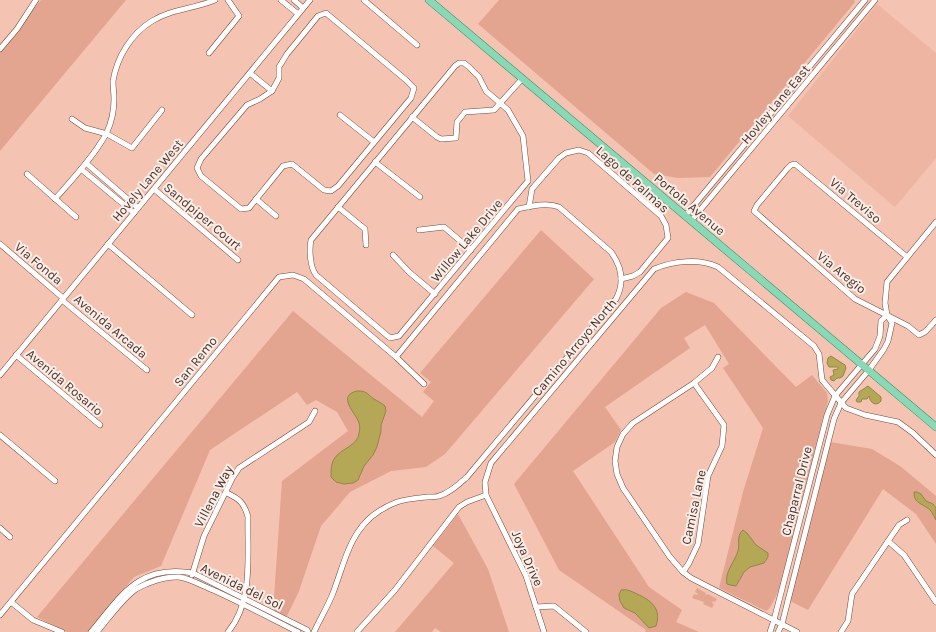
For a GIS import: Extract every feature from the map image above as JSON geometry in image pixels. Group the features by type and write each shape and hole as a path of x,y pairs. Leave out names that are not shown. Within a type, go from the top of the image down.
{"main road":[{"name":"Portola Avenue","path":"429,0 936,427"}],"street":[{"path":"0,49 17,29 36,0"},
{"path":"55,199 81,170 106,134 112,118 114,100 113,82 118,62 126,46 136,34 150,22 166,13 202,6 215,0"},
{"path":"209,53 240,16 228,0"},
{"path":"281,0 298,14"},
{"path":"294,0 303,8"},
{"name":"Hovely Lane West","path":"0,374 310,0"},
{"path":"364,0 417,45"},
{"name":"Hovley Lane East","path":"688,219 865,0"},
{"name":"Hovley Lane East","path":"688,219 786,109 875,0"},
{"path":"326,14 414,88 411,98 338,186 331,191 324,190 292,164 283,166 249,208 242,209 201,176 197,168 201,159 247,105 272,91 279,78 279,67 287,54 318,16 326,14"},
{"name":"Willow Lake Drive","path":"459,63 464,63 469,67 479,77 486,91 501,104 508,110 523,136 528,181 400,336 390,338 316,275 313,270 310,244 311,240 412,116 459,63"},
{"path":"250,73 272,91"},
{"path":"786,109 784,103 805,73"},
{"path":"412,116 441,139 456,138 457,122 465,112 494,110 522,79"},
{"path":"72,119 85,128 106,134 132,148 162,110"},
{"path":"340,115 374,142"},
{"name":"Lago de Palmas","path":"529,207 532,189 559,158 566,153 579,150 588,153 661,216 666,225 668,238 640,272 633,276 621,279"},
{"path":"375,162 420,197"},
{"path":"86,163 138,208"},
{"name":"Via Treviso","path":"791,165 795,164 799,166 907,257"},
{"name":"Via Aregio","path":"791,165 764,196 754,211 855,299 908,326 919,335 925,332 936,320"},
{"path":"81,170 134,213"},
{"path":"27,174 76,217"},
{"path":"99,185 104,178"},
{"name":"Sandpiper Court","path":"154,189 238,260"},
{"path":"256,199 276,216"},
{"path":"314,632 332,595 353,538 360,527 369,518 384,508 398,502 439,496 453,489 467,477 616,299 621,289 621,279 617,260 611,252 565,212 554,205 518,209 396,357"},
{"path":"338,207 365,229 366,245"},
{"path":"886,315 885,303 887,282 936,222"},
{"path":"419,230 444,227 472,250"},
{"name":"Via Fonda","path":"0,244 63,299"},
{"path":"108,244 192,315"},
{"path":"393,255 409,272 435,294"},
{"name":"Camino Arroyo North","path":"486,495 485,482 491,463 654,268 664,264 675,262 693,262 710,263 718,267 814,346 819,354 822,380 841,403"},
{"name":"San Remo","path":"0,615 279,277 293,275 304,279 396,357 424,384"},
{"name":"Avenida Arcada","path":"63,299 147,370"},
{"name":"Chaparral Drive","path":"770,632 827,415 835,396 870,356 878,342 881,321 886,315 892,323 888,341 869,370 841,403 834,419 782,624 778,632"},
{"name":"Avenida Rosario","path":"16,355 100,425"},
{"path":"718,357 712,368 694,383 633,423 623,434 617,447 615,461 617,474 623,488 682,572 797,632"},
{"name":"Camisa Lane","path":"682,572 689,563 698,544 708,476 722,446 724,425 694,383"},
{"path":"841,403 846,408 852,410 898,422 913,433 936,455"},
{"name":"Villena Way","path":"191,580 204,536 227,493 233,477 240,468 309,422 316,411"},
{"path":"0,435 55,481"},
{"path":"227,493 239,499 246,507 248,517 247,581 243,605 235,624 228,632"},
{"path":"357,632 395,590 459,507 467,502 486,495"},
{"name":"Joya Drive","path":"486,495 526,576 544,632"},
{"path":"841,632 848,621 852,594 899,525 907,520"},
{"path":"0,528 10,537"},
{"path":"888,541 904,555 936,602"},
{"name":"Avenida del Sol","path":"91,632 124,592 145,577 162,572 193,573 307,630 308,632"},
{"name":"Avenida del Sol","path":"97,632 121,603 136,590 149,582 164,578 178,577 191,580 298,632"},
{"path":"11,602 33,620 62,632"},
{"path":"536,607 554,606 583,631"}],"shaded area":[{"path":"41,0 126,0 0,151 0,49"},
{"path":"499,0 854,0 855,2 710,177 678,178 654,174 478,24"},
{"path":"877,4 936,53 936,158 895,207 788,116"},
{"path":"541,230 594,279 445,454 426,467 391,471 350,492 321,526 299,591 286,618 273,612 282,481 348,431 337,412 316,400 307,405 297,392 210,450 161,566 134,577 88,632 67,632 37,617 293,311 422,417 434,401 423,392 431,382 420,373"},
{"path":"686,292 714,303 796,387 812,375 827,393 828,401 780,587 772,604 766,611 719,588 743,492 763,428 723,368 729,364 705,325 684,338 690,348 605,407 621,430 615,442 573,471 649,587 682,610 676,622 699,632 645,632 646,630 559,570 514,484 661,308"},
{"path":"831,356 845,365 846,368 843,376 834,381 831,380 830,377 834,375 833,370 838,369 838,367 829,367 827,363 828,358"},
{"path":"868,386 881,397 881,401 879,403 875,404 871,401 869,396 867,399 862,399 861,402 857,402 856,400 859,396 859,392"},
{"path":"363,391 381,403 385,406 386,411 381,425 377,447 373,455 364,466 358,480 353,483 344,484 336,482 331,477 331,468 337,455 356,441 358,437 360,430 359,424 348,401 348,397 351,393"},
{"path":"830,442 872,449 900,466 936,496 936,544 916,514 883,489 808,610 790,601"},
{"path":"914,492 921,494 926,501 933,504 936,508 936,520 929,509 915,499"},
{"path":"458,514 488,569 509,632 441,632 435,628 432,632 395,632 454,563 433,546"},
{"path":"743,530 756,545 768,553 768,557 764,563 750,567 744,572 736,586 730,585 727,584 726,580 730,567 737,555 739,548 739,537"},
{"path":"697,588 706,593 705,594 717,599 715,602 713,601 712,603 714,604 712,608 703,604 704,602 692,598 694,594 698,594 695,592"},
{"path":"621,590 631,591 651,602 658,615 656,626 649,628 635,613 624,608 620,601 619,595"}]}
